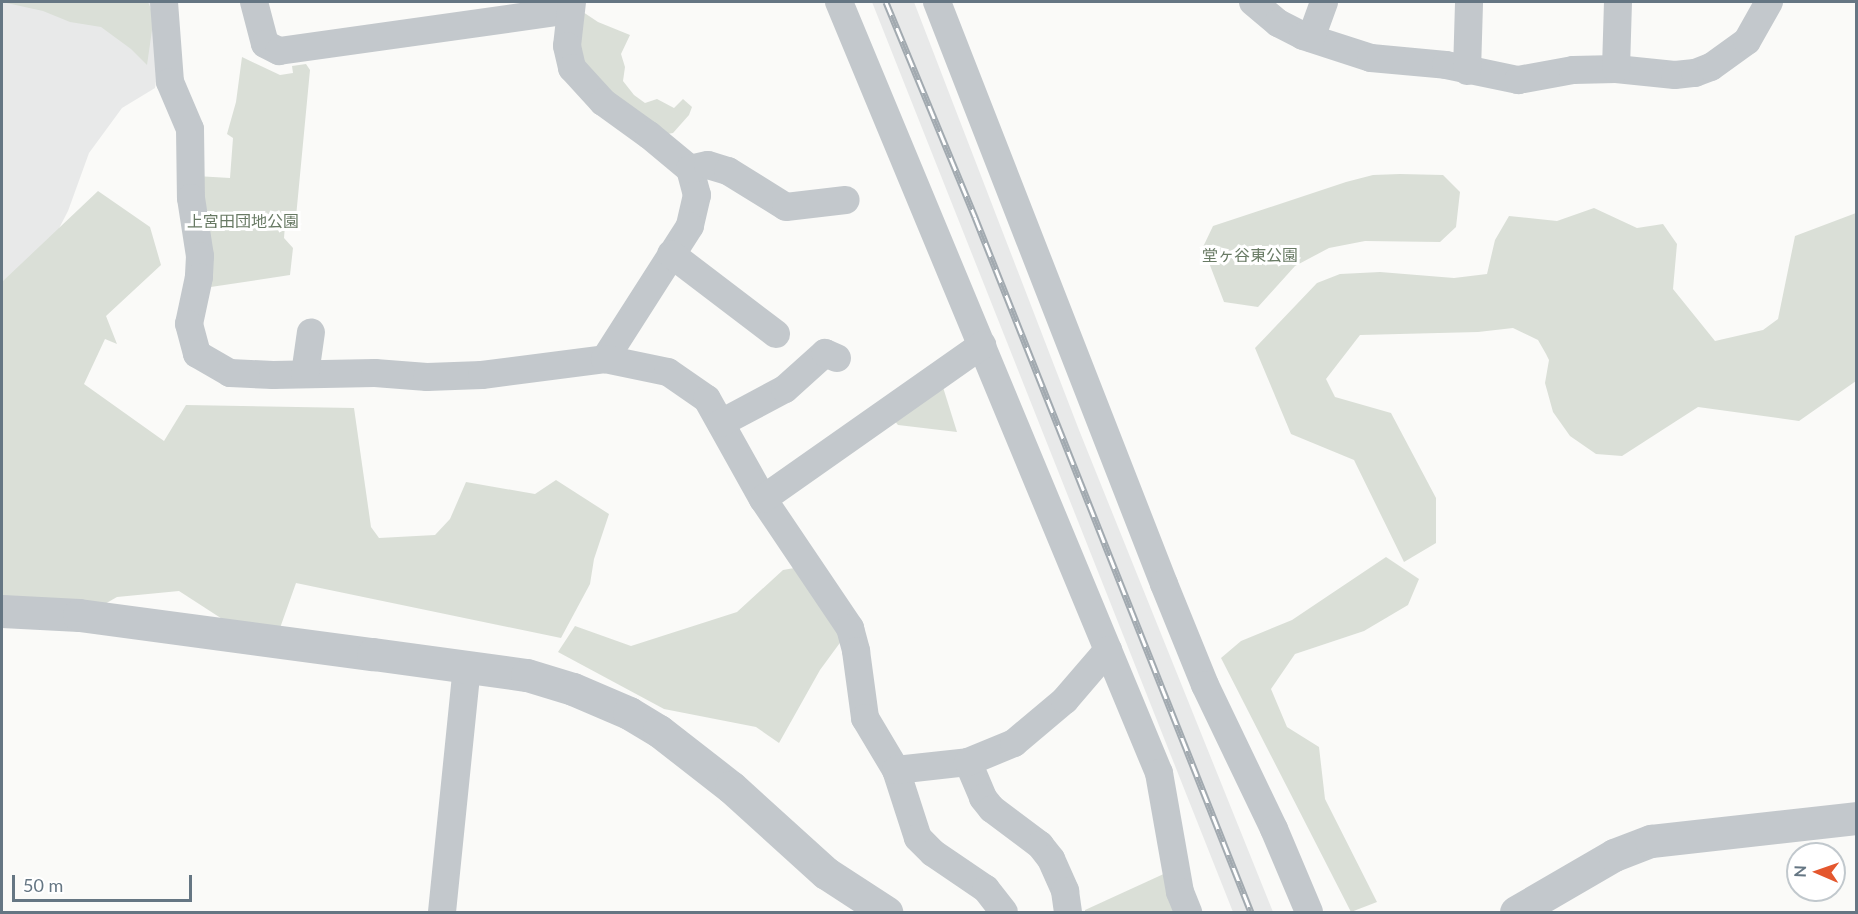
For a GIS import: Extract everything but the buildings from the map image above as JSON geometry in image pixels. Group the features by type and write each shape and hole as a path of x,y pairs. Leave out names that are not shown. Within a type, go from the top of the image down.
{"street":[{"path":"164,2 170,82 190,129 191,198 200,256 199,277 189,324 197,354 230,373 482,375 605,359 668,372 707,399 764,499 850,628 856,651 865,718 896,770 918,838 933,853 986,889 1004,912"},
{"path":"254,2 265,44 279,51 571,6 567,46 572,68 603,102 649,135 690,169 697,195 690,226 605,359"},
{"path":"839,2 1159,773 1180,892 1188,912"},
{"path":"937,2 1205,685 1274,830 1309,912"},
{"path":"1253,2 1278,22 1311,38 1383,61 1425,62 1518,81 1573,70 1616,69 1675,75 1695,73 1711,67 1747,41 1769,2"},
{"path":"1311,38 1324,2"},
{"path":"1467,71 1469,2"},
{"path":"1616,69 1618,2"},
{"path":"690,169 708,165 728,171 786,207 846,200"},
{"path":"671,255 776,334"},
{"path":"305,374 311,332"},
{"path":"764,499 982,345"},
{"path":"721,423 785,389 825,353 837,358"},
{"path":"2,611 98,617 467,666 527,675 573,689 629,713 659,730 731,787 826,873 886,912"},
{"path":"896,770 968,762 1014,742 1065,700 1108,650"},
{"path":"442,912 467,666"},
{"path":"968,762 983,798 992,809 1040,845 1051,860 1065,891 1068,912"},
{"path":"1516,912 1614,855 1651,841 1857,818"}],"shaded area":[{"path":"2,2 153,2 158,68 155,88 122,108 89,153 68,211 38,269 2,301"},
{"path":"872,2 914,2 1079,430 1273,912 1233,912"}],"green space":[{"path":"2,2 148,2 154,16 147,65 131,49 101,27 70,22 43,11"},
{"path":"583,12 598,22 630,35 621,54 625,67 623,81 634,95 645,103 657,99 674,108 683,99 692,107 689,115 673,133 662,135 581,68 576,26"},
{"name":"上宮田団地公園","path":"242,57 280,75 293,73 292,66 306,64 310,70 296,217 285,225 284,238 293,248 290,275 204,288 196,176 230,178 233,138 227,134 236,102"},
{"name":"堂ヶ谷東公園","path":"1373,175 1443,175 1460,192 1456,227 1440,242 1365,241 1329,248 1295,266 1258,307 1224,302 1203,247 1213,226 1346,182"},
{"path":"98,191 150,227 161,265 106,316 117,344 105,339 84,384 164,441 186,405 354,408 371,527 379,538 435,535 450,519 466,482 535,494 556,480 609,514 594,559 590,584 561,638 296,583 280,628 230,624 179,591 117,597 103,605 2,599 2,282"},
{"path":"1594,208 1637,228 1663,224 1677,244 1673,289 1715,341 1763,330 1778,319 1795,236 1856,213 1856,381 1799,421 1698,407 1622,456 1596,454 1570,436 1553,412 1545,383 1549,360 1538,340 1513,328 1478,332 1360,335 1326,379 1335,397 1391,413 1436,498 1436,543 1404,562 1354,460 1291,434 1255,348 1317,283 1340,274 1380,272 1454,278 1487,274 1495,240 1509,216 1557,221"},
{"path":"942,384 957,432 898,425 894,420"},
{"path":"1386,557 1419,579 1408,605 1364,631 1295,654 1271,689 1287,727 1319,747 1325,799 1377,902 1351,912 1221,658 1241,641 1292,620"},
{"path":"800,567 842,640 820,670 779,743 756,727 664,709 558,652 575,626 631,646 737,612 783,570"},
{"path":"1168,872 1178,912 1085,912 1085,910"}],"railway":[{"path":"886,2 975,217 1251,912"}]}
